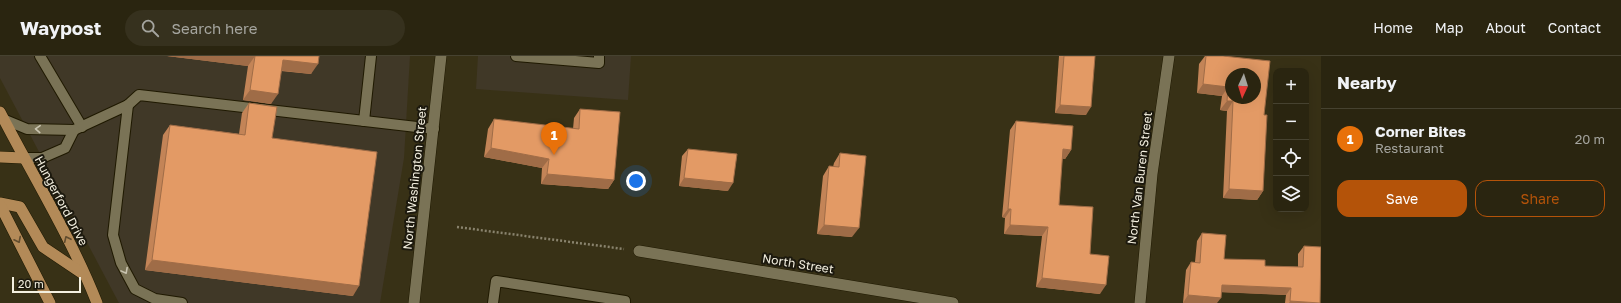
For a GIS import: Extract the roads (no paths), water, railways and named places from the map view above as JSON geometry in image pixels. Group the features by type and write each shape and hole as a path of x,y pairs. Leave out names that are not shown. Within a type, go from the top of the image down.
{"main road":[{"name":"Hungerford Drive","path":"2,116 23,158 56,216 97,303"},
{"path":"0,157 23,158"},
{"path":"0,204 20,207 43,247 84,274"},
{"path":"0,204 50,303"}],"street":[{"name":"North Washington Street","path":"414,303 441,56"},
{"name":"North Van Buren Street","path":"1140,303 1152,174 1169,56"},
{"name":"North Street","path":"639,251 953,303"}],"lane":[{"path":"40,56 78,129"},
{"path":"364,121 371,56"},
{"path":"516,56 599,60"},
{"path":"2,116 27,128 78,129 128,105 139,95 434,129"},
{"path":"128,105 113,235 121,263 135,289 155,299 182,303"},
{"path":"23,158 42,158 66,148 78,129"},
{"path":"493,303 496,281 625,301 625,303"}],"place":[{"name":"Corner Bites","path":"554,155"}]}
